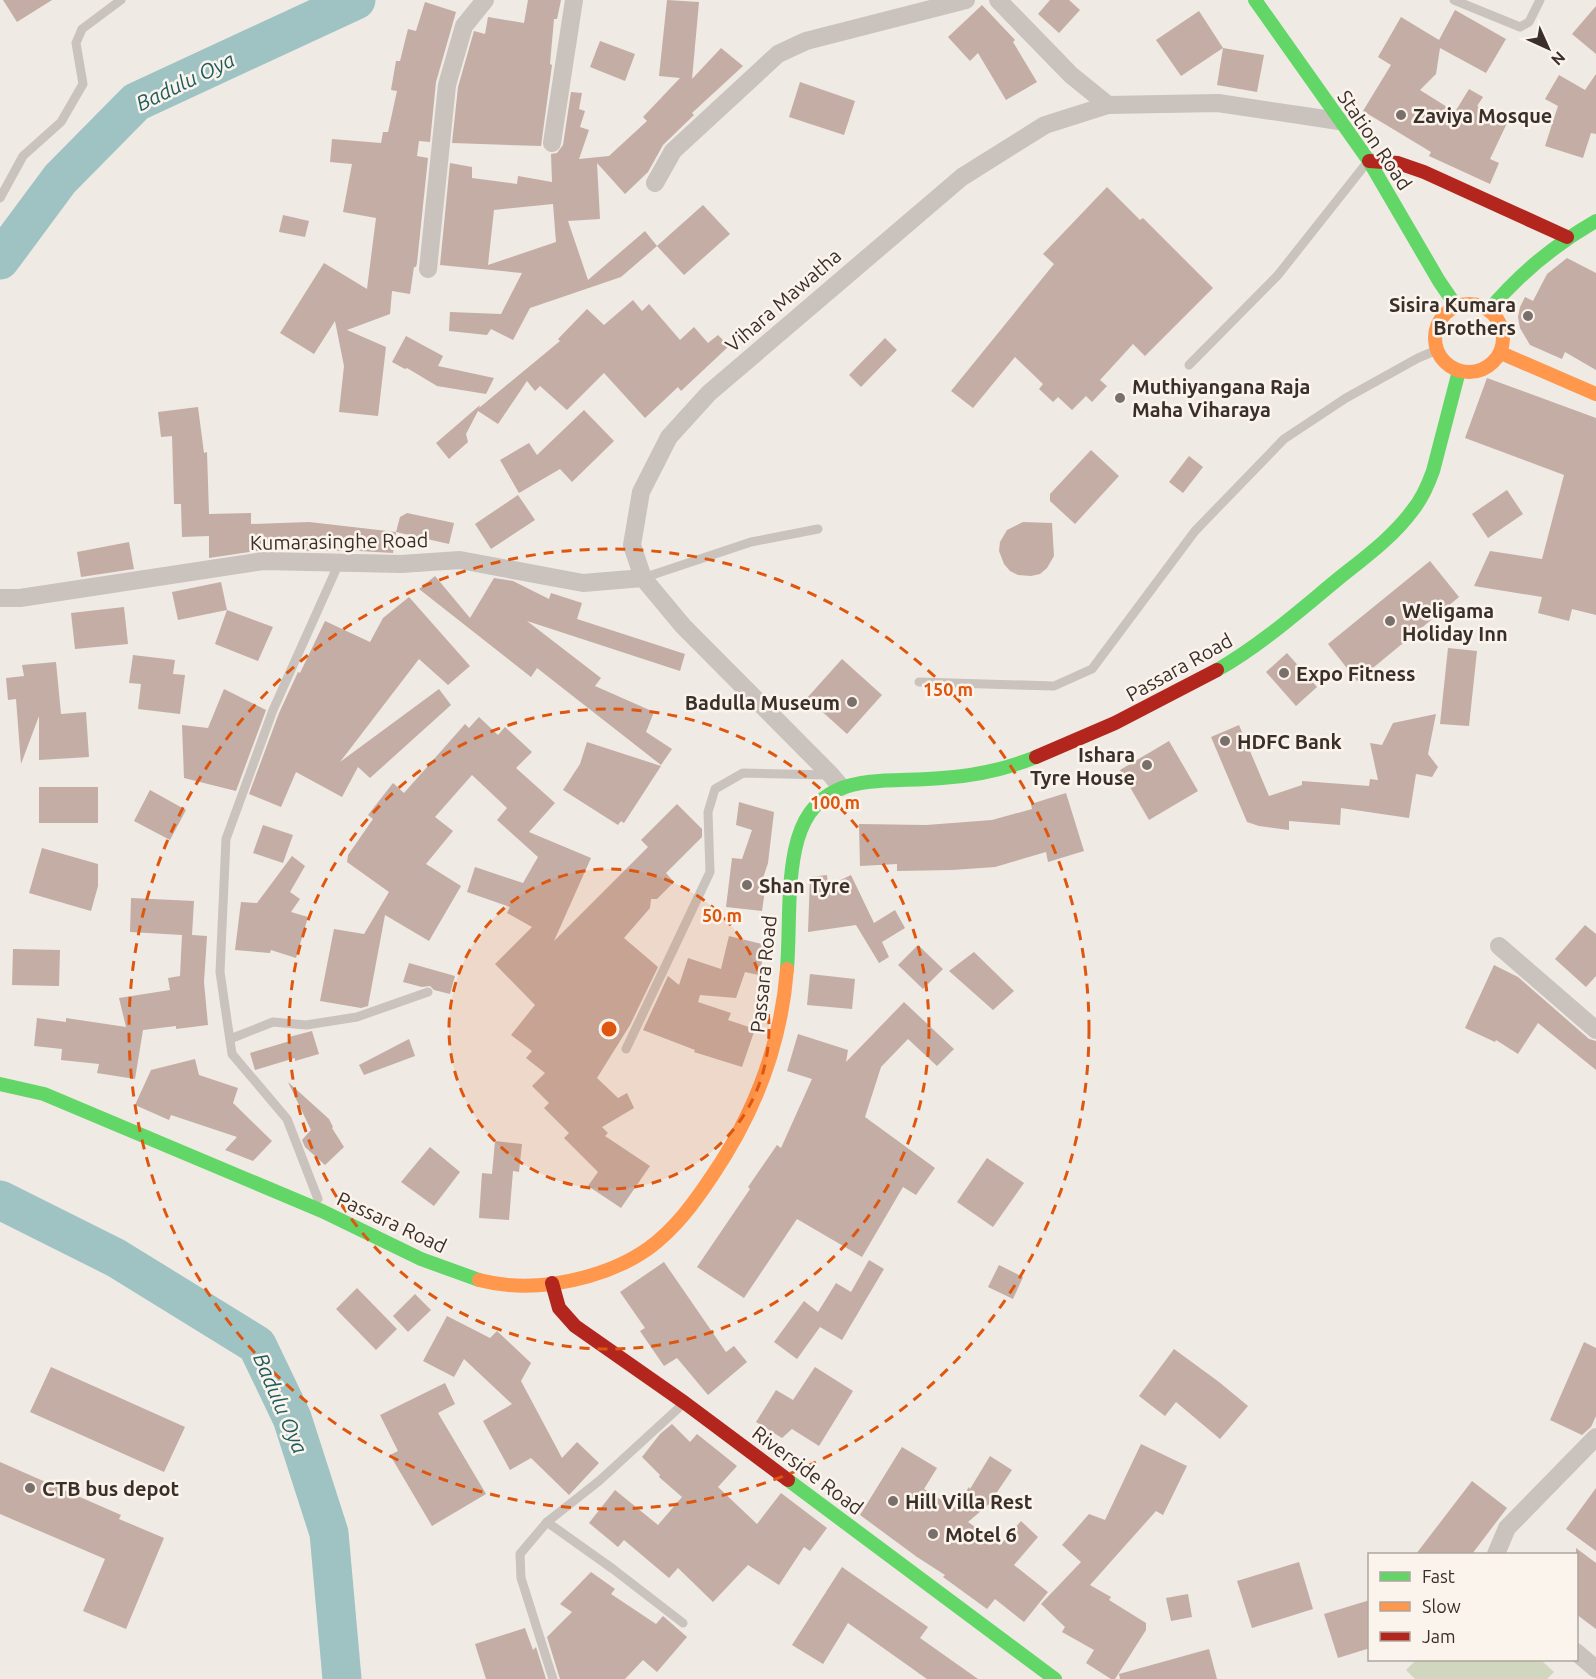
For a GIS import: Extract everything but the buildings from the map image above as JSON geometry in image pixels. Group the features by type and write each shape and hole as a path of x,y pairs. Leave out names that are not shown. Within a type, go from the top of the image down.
{"main road":[{"name":"Station Road","path":"1255,0 1369,161 1456,306"},
{"path":"1369,161 1398,164 1424,172 1567,237"},
{"path":"1489,310 1523,271 1567,237 1596,221"},
{"path":"1479,305 1489,310 1498,318 1503,330 1504,341 1501,353 1488,368 1479,372 1459,371 1450,367 1442,360 1437,350 1436,329 1440,320 1456,306 1479,305"},
{"path":"1501,353 1596,394"},
{"name":"Passara Road","path":"0,1084 44,1094 322,1211 408,1253 463,1275 504,1284 523,1285 571,1280 605,1272 641,1253 670,1229 690,1208 738,1137 761,1089 778,1035 787,969 791,878 800,834 804,822 836,781 868,782 960,776 989,772 1035,758 1167,698 1248,651 1357,564 1397,529 1412,512 1429,481 1459,371"},
{"name":"Riverside Road","path":"552,1283 560,1308 575,1326 685,1403 1055,1679"}],"street":[{"path":"428,269 447,85 464,26 485,0"},
{"path":"552,143 574,0"},
{"path":"655,183 673,151 778,54 806,40 966,0"},
{"path":"998,0 1071,75 1108,105"},
{"name":"Vihara Mawatha","path":"836,781 683,626 643,578 632,545 641,492 669,437 709,393 962,177 1045,125 1108,105 1218,103 1339,121"},
{"name":"Kumarasinghe Road","path":"0,598 20,598 263,561 401,564 460,560 583,583 643,578"},
{"path":"1499,946 1596,1030"},
{"path":"1496,1553 1507,1528 1596,1437"},
{"path":"1578,1654 1596,1669"}],"lane":[{"path":"0,198 23,156 61,122 83,84 76,43 82,29 121,0"},
{"path":"1454,0 1520,27 1529,22 1540,0"},
{"path":"1189,365 1278,275 1369,161"},
{"path":"919,682 1054,686 1092,669 1195,531 1284,439 1346,398 1393,371 1437,350"},
{"path":"643,578 751,542 818,529"},
{"path":"322,1211 287,1119 232,1054 220,972 226,839 273,710 339,563"},
{"path":"626,1049 710,872 708,812 716,789 743,772 836,781"},
{"path":"230,1039 273,1022 306,1025 357,1017 428,992"},
{"path":"554,1679 521,1578 520,1554 547,1522 599,1481 685,1403"},
{"path":"547,1522 683,1623"}],"green space":[{"path":"1415,1661 1542,1661 1554,1672 1547,1679 1415,1679 1406,1670"}],"waterway":[{"name":"Badulu Oya","path":"0,260 60,179 136,102 356,0"},
{"name":"Badulu Oya","path":"0,1200 116,1258 257,1345 292,1418 329,1533 342,1679"}],"traffic: fast":[{"path":"1255,0 1369,161 1456,306"},
{"path":"1489,310 1538,261 1596,221"},
{"path":"1217,670 1249,650 1279,627 1377,547 1404,521 1422,497 1433,471 1459,371"},
{"path":"787,969 792,865 804,823 816,805 832,792 851,785 966,776 1036,757"},
{"path":"0,1084 44,1094 322,1211 421,1259 479,1280"},
{"path":"788,1480 1055,1679"}],"traffic: slow":[{"path":"1462,304 1476,304 1488,309 1498,319 1503,338 1498,357 1488,367 1476,372 1462,372 1450,367 1440,357 1435,345 1435,331 1440,319 1450,309 1462,304"},
{"path":"1501,353 1596,394"},
{"path":"479,1280 524,1286 552,1284 603,1272 649,1248 676,1224 712,1176 753,1103 779,1025 787,969"}],"traffic: jam":[{"path":"1369,161 1398,163 1424,172 1567,237"},
{"path":"1036,757 1115,723 1217,670"},
{"path":"552,1283 559,1308 575,1326 685,1403 788,1480"}],"place":[{"name":"Zaviya Mosque","path":"1401,115"},
{"name":"Sisira Kumara Brothers","path":"1528,316"},
{"name":"Muthiyangana Raja Maha Viharaya","path":"1120,398"},
{"name":"Weligama Holiday Inn","path":"1390,621"},
{"name":"Expo Fitness","path":"1284,673"},
{"name":"Badulla Museum","path":"852,702"},
{"name":"HDFC Bank","path":"1225,741"},
{"name":"Ishara Tyre House","path":"1147,765"},
{"name":"Shan Tyre","path":"747,885"},
{"name":"CTB bus depot","path":"30,1488"},
{"name":"Hill Villa Rest","path":"893,1501"},
{"name":"Motel 6","path":"933,1534"}]}
